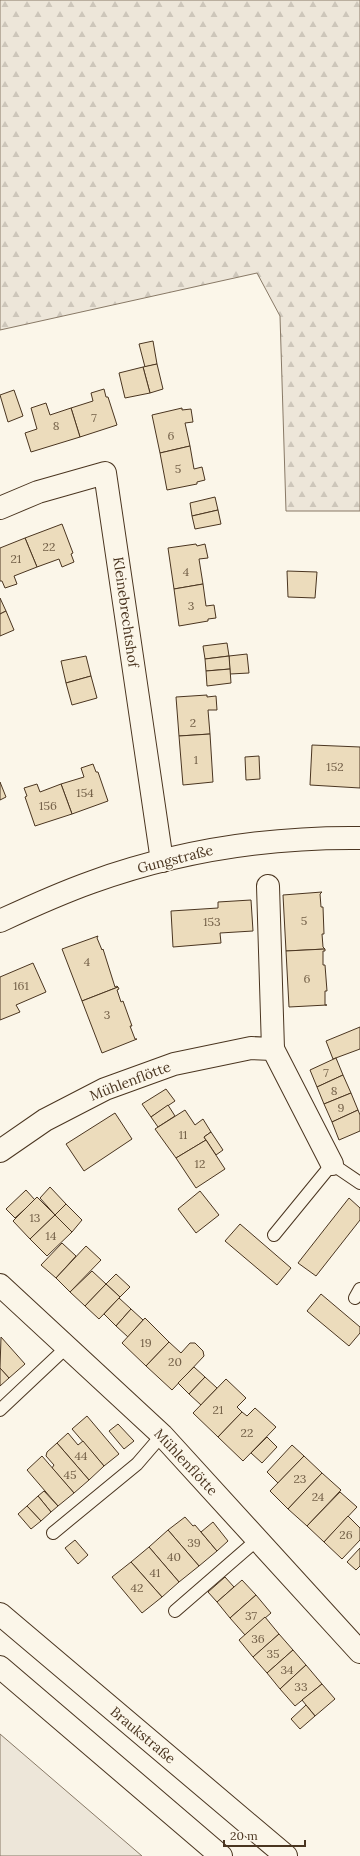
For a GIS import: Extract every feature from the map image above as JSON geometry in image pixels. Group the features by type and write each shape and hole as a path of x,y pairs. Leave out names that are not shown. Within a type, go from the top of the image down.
{"street":[{"name":"Kleinebrechtshof","path":"0,508 38,492 105,473 162,861"},
{"name":"Gungstraße","path":"0,921 92,882 162,861 215,849 268,842 319,838 360,838"},
{"path":"268,886 273,1049 332,1164"},
{"name":"Mühlenflötte","path":"0,1151 45,1120 104,1089 174,1064 251,1048 273,1049"},
{"name":"Mühlenflötte","path":"0,1285 68,1346 162,1435 360,1652"},
{"name":"Braukstraße","path":"0,1614 286,1856"},
{"path":"0,1667 221,1856"}],"lane":[{"path":"274,1235 332,1164 360,1184"},
{"path":"0,1410 68,1346"},
{"path":"54,1533 137,1464 162,1435"},
{"path":"176,1611 258,1539"}],"green space":[{"path":"0,0 360,0 360,511 286,511 280,316 257,273 0,330"},
{"path":"0,1734 142,1856 0,1856"}],"building":[{"path":"153,341 157,364 145,367 139,344"},
{"path":"157,364 163,389 150,393 143,367"},
{"path":"143,367 150,393 125,398 119,373"},
{"path":"104,389 117,425 80,437 71,408 93,401 91,393"},
{"path":"14,390 23,416 8,422 0,395"},
{"path":"46,403 50,415 71,408 80,437 31,452 25,433 37,429 31,408"},
{"path":"182,408 182,410 191,409 193,422 185,423 190,446 160,453 152,415"},
{"path":"190,446 194,469 202,467 205,480 197,482 197,484 167,490 160,453"},
{"path":"215,497 218,510 192,516 190,503"},
{"path":"218,510 221,524 195,529 192,516"},
{"path":"62,524 73,553 71,554 74,562 62,567 59,559 37,567 25,538"},
{"path":"25,538 37,567 14,576 17,584 5,588 2,581 0,581 0,548"},
{"path":"196,544 197,546 205,544 208,558 199,559 203,584 174,589 168,548"},
{"path":"287,571 317,572 315,598 288,597"},
{"path":"203,584 206,606 214,605 216,618 208,619 208,621 179,626 174,589"},
{"path":"0,598 6,611 0,614"},
{"path":"6,611 14,630 0,636 0,614"},
{"path":"227,643 229,656 205,659 203,646"},
{"path":"247,654 249,673 230,674 229,656"},
{"path":"86,656 91,676 66,683 61,661"},
{"path":"229,656 230,669 206,671 205,659"},
{"path":"230,669 231,683 207,686 206,671"},
{"path":"91,676 97,698 72,705 66,683"},
{"path":"207,695 207,697 216,696 217,710 208,710 210,734 179,736 176,697"},
{"path":"210,734 213,782 183,785 179,736"},
{"path":"312,745 360,747 360,788 310,785"},
{"path":"259,756 260,779 246,780 245,757"},
{"path":"93,764 96,772 98,772 108,801 72,814 61,784 84,777 81,768"},
{"path":"0,782 6,797 0,800"},
{"path":"37,784 40,792 61,784 72,814 35,826 25,797 27,796 24,788"},
{"path":"322,892 320,894 321,907 323,907 324,934 322,934 323,947 325,949 286,951 283,895"},
{"path":"251,900 253,931 220,933 221,943 173,947 171,911 218,908 218,902"},
{"path":"98,936 97,938 102,950 103,949 115,987 118,987 82,1001 62,949"},
{"path":"325,949 325,951 323,951 323,965 325,965 327,991 325,991 325,1005 327,1005 289,1007 286,951"},
{"path":"33,963 46,992 16,1005 20,1012 0,1020 0,977"},
{"path":"118,987 119,989 117,990 121,1002 123,1001 132,1026 130,1026 135,1039 137,1039 102,1053 82,1001"},
{"path":"360,1027 360,1049 333,1059 326,1041"},
{"path":"336,1058 343,1075 317,1087 310,1070"},
{"path":"343,1075 351,1093 324,1104 317,1087"},
{"path":"166,1089 175,1101 151,1117 142,1104"},
{"path":"351,1093 358,1110 332,1122 324,1104"},
{"path":"168,1105 175,1116 158,1127 151,1117"},
{"path":"185,1110 195,1125 203,1119 211,1132 204,1137 206,1140 176,1158 155,1129"},
{"path":"358,1110 360,1115 360,1131 339,1140 332,1122"},
{"path":"115,1113 132,1139 84,1171 66,1144"},
{"path":"211,1132 223,1150 216,1155 204,1137"},
{"path":"206,1140 225,1169 196,1188 176,1158"},
{"path":"50,1187 66,1204 55,1215 40,1198"},
{"path":"26,1190 35,1200 15,1218 6,1209"},
{"path":"200,1191 219,1215 196,1233 178,1209"},
{"path":"37,1197 55,1215 30,1239 13,1221"},
{"path":"349,1198 360,1208 360,1220 316,1276 298,1263"},
{"path":"66,1204 82,1220 72,1232 55,1215"},
{"path":"55,1215 72,1232 47,1256 30,1239"},
{"path":"240,1224 291,1268 277,1285 225,1241"},
{"path":"62,1243 76,1256 56,1278 41,1265"},
{"path":"86,1246 101,1260 70,1292 56,1278"},
{"path":"92,1271 106,1284 85,1306 70,1292"},
{"path":"116,1274 130,1287 120,1297 106,1284"},
{"path":"106,1284 120,1297 99,1319 85,1306"},
{"path":"321,1294 360,1327 360,1333 349,1346 307,1311"},
{"path":"119,1298 131,1309 116,1326 104,1314"},
{"path":"131,1309 143,1320 128,1337 116,1326"},
{"path":"145,1318 169,1342 146,1366 122,1343"},
{"path":"1,1337 25,1364 9,1378 0,1368"},
{"path":"169,1342 181,1353 190,1343 195,1343 203,1351 204,1356 172,1390 146,1366"},
{"path":"194,1367 205,1377 189,1394 178,1383"},
{"path":"0,1368 9,1378 0,1386"},
{"path":"205,1377 217,1388 201,1405 189,1394"},
{"path":"226,1379 246,1398 237,1407 242,1412 218,1437 193,1413"},
{"path":"255,1408 276,1427 243,1461 218,1437 242,1412 247,1416"},
{"path":"87,1416 119,1454 104,1466 72,1429"},
{"path":"118,1424 134,1441 124,1449 109,1431"},
{"path":"68,1433 78,1445 83,1441 104,1466 89,1480 57,1443"},
{"path":"267,1437 277,1447 262,1463 251,1453"},
{"path":"57,1443 89,1480 74,1493 52,1468 54,1465 46,1456 47,1452"},
{"path":"292,1445 304,1456 278,1483 267,1472"},
{"path":"42,1456 74,1493 58,1506 27,1470"},
{"path":"304,1456 322,1473 288,1509 270,1491"},
{"path":"322,1473 341,1490 307,1526 288,1509"},
{"path":"44,1491 58,1506 51,1512 38,1496"},
{"path":"340,1492 357,1507 324,1542 307,1526"},
{"path":"38,1496 51,1512 41,1521 27,1506"},
{"path":"27,1506 41,1521 31,1529 18,1514"},
{"path":"348,1516 360,1528 360,1540 342,1559 324,1542"},
{"path":"185,1517 193,1526 195,1525 217,1551 199,1566 168,1530"},
{"path":"213,1522 228,1541 217,1551 201,1532"},
{"path":"168,1530 199,1566 179,1582 149,1547"},
{"path":"75,1540 88,1555 78,1564 65,1548"},
{"path":"149,1547 179,1582 162,1597 131,1562"},
{"path":"360,1548 360,1566 356,1570 347,1562"},
{"path":"131,1562 162,1597 142,1613 112,1577"},
{"path":"225,1577 234,1587 217,1602 208,1592"},
{"path":"242,1580 256,1595 230,1618 217,1602"},
{"path":"256,1595 271,1613 245,1635 230,1618"},
{"path":"265,1617 279,1634 253,1657 239,1640"},
{"path":"279,1634 293,1650 267,1673 253,1657"},
{"path":"293,1650 306,1665 280,1689 267,1673"},
{"path":"306,1665 322,1684 295,1706 280,1689"},
{"path":"322,1684 335,1699 315,1716 302,1700"},
{"path":"306,1705 315,1716 300,1729 291,1719"}]}
